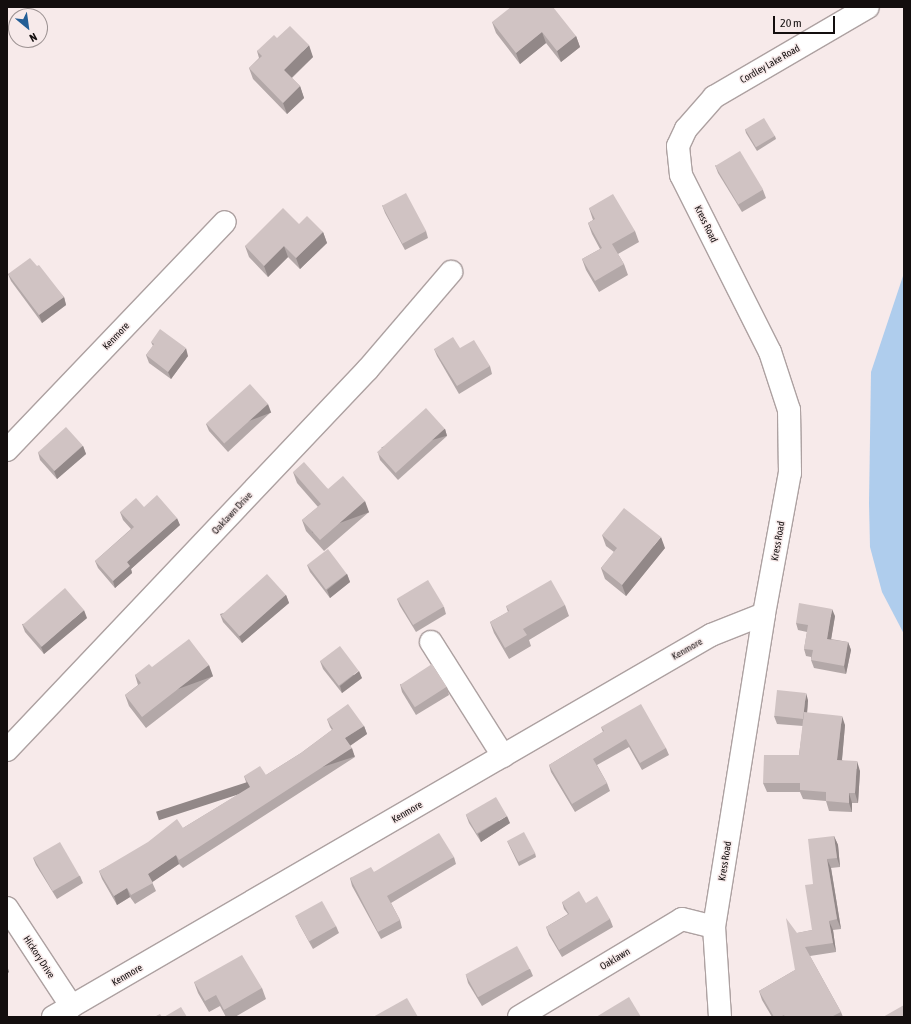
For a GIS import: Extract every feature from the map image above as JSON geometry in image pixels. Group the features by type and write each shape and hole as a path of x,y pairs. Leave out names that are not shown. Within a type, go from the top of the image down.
{"street":[{"name":"Cordley Lake Road","path":"714,97 868,7"},
{"name":"Kress Road","path":"714,97 686,129 678,146 681,175 770,352 789,410 790,473 764,614 714,927 720,1017"},
{"name":"Kenmore","path":"7,450 225,222"},
{"name":"Oaklawn Drive","path":"7,750 368,369 451,272"},
{"name":"Kenmore","path":"52,1017 72,1007 711,635 764,614"},
{"path":"431,642 503,756"},
{"name":"Hickory Drive","path":"7,908 72,1007"},
{"name":"Oaklawn","path":"519,1017 682,918 714,927"}],"water":[{"path":"904,273 904,634 882,592 870,547 869,503 871,372"}],"building":[{"path":"511,7 553,7 576,36 557,51 542,32 516,53 492,22"},
{"path":"290,26 309,45 284,70 300,86 283,103 249,68 262,56 257,51 274,35 277,38"},
{"path":"764,118 775,136 756,147 745,129"},
{"path":"740,151 763,190 738,205 715,166"},
{"path":"406,193 426,231 402,244 382,206"},
{"path":"613,194 635,231 612,244 624,264 595,281 582,259 602,248 588,223 595,219 589,208"},
{"path":"283,208 299,224 307,216 323,232 296,258 284,246 264,266 245,246"},
{"path":"30,258 37,266 39,265 64,297 39,315 8,274"},
{"path":"160,329 186,348 168,372 146,355 154,344 151,342"},
{"path":"453,337 460,348 474,340 490,366 457,386 434,349"},
{"path":"250,384 268,404 224,444 206,423"},
{"path":"426,408 445,429 396,473 377,452"},
{"path":"66,427 83,446 54,471 38,452"},
{"path":"304,462 328,489 343,476 365,501 320,540 302,520 321,504 293,472"},
{"path":"157,495 177,518 127,562 130,566 113,581 95,561 134,527 120,512 136,498 144,507"},
{"path":"624,508 661,537 622,585 601,568 617,548 602,535"},
{"path":"328,549 347,574 326,589 307,565"},
{"path":"267,574 286,595 240,636 221,615"},
{"path":"428,580 444,607 413,625 397,599"},
{"path":"551,580 565,605 523,629 527,635 505,648 490,622 509,611 506,606"},
{"path":"65,588 84,610 42,647 23,625"},
{"path":"799,603 832,609 827,639 848,642 844,666 811,660 813,650 804,649 808,625 796,623"},
{"path":"189,639 209,665 142,717 125,695 141,683 135,675 149,664 152,667"},
{"path":"340,646 359,671 339,686 320,661"},
{"path":"432,664 447,687 415,707 400,685"},
{"path":"777,690 806,693 803,719 774,716"},
{"path":"348,704 364,726 345,738 352,748 179,860 176,855 148,874 153,883 131,895 127,888 114,896 99,871 148,842 177,819 183,828 250,787 244,776 260,766 266,775 301,753 333,729 327,719"},
{"path":"641,704 666,748 640,763 626,739 593,759 607,783 572,804 549,765 604,731 601,727"},
{"path":"804,712 842,716 837,760 857,761 855,793 849,793 849,803 826,801 826,792 800,790 800,783 763,783 764,755 799,755"},
{"path":"496,797 507,816 477,834 466,814"},
{"path":"524,832 535,853 518,862 507,841"},
{"path":"439,833 454,857 387,896 400,920 378,932 350,878 371,867 374,872"},
{"path":"834,836 837,858 827,859 837,919 829,921 833,943 805,947 841,1012 831,1017 785,1017 784,1015 774,1017 759,991 795,970 786,918 797,933 812,930 805,885 813,884 808,839"},
{"path":"60,842 80,876 53,891 33,858"},
{"path":"579,891 586,903 597,896 610,919 559,950 546,927 569,914 562,902"},
{"path":"322,901 336,926 309,941 295,916"},
{"path":"517,946 530,969 478,997 465,975"},
{"path":"242,955 262,988 224,1010 216,995 205,1001 194,982"},
{"path":"629,997 641,1017 596,1017"},
{"path":"407,998 418,1017 373,1017"},
{"path":"904,1005 904,1017 883,1017"},
{"path":"181,1007 187,1017 164,1017"},
{"path":"160,1014 162,1017 154,1017"}]}
